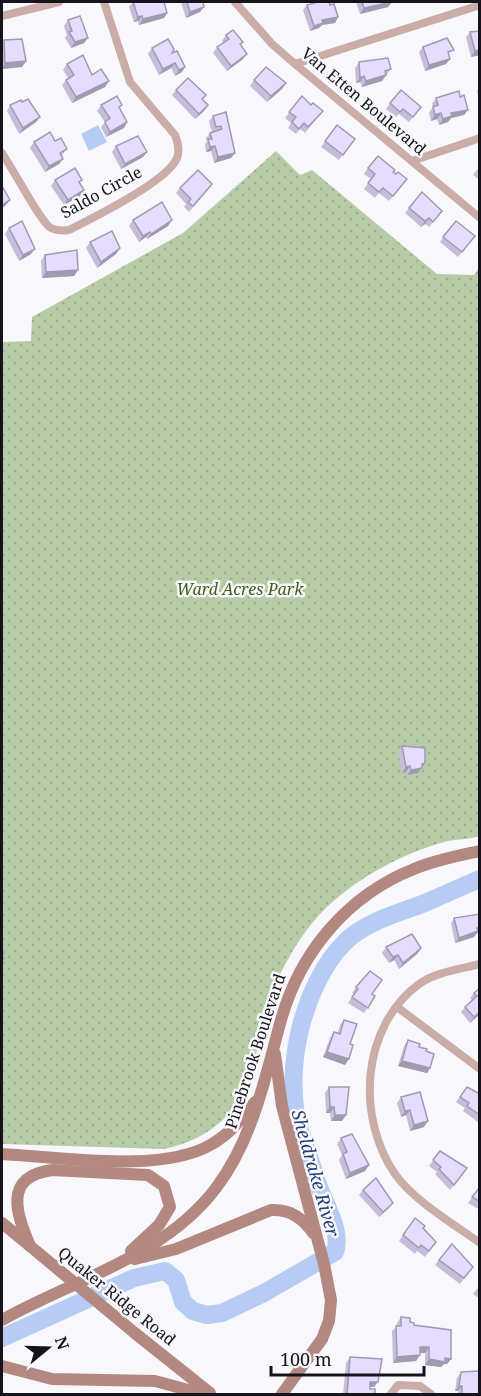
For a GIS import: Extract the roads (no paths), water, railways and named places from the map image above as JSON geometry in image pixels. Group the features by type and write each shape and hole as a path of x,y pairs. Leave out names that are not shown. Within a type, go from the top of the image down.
{"street":[{"path":"2,16 59,2"},
{"name":"Saldo Circle","path":"2,153 27,190 43,222 59,231 69,230 140,191 176,159 179,146 175,135 130,82 104,2"},
{"name":"Van Etten Boulevard","path":"235,2 272,44 480,218"},
{"path":"295,64 480,5"},
{"path":"412,161 480,138"},
{"name":"Pinebrook Boulevard","path":"2,1320 43,1297 119,1262 168,1234 207,1200 234,1160 260,1097 284,1008 296,977 313,949 338,918 368,893 400,874 428,863 480,851"},
{"path":"480,964 447,972 420,983 397,1007 386,1023 375,1046 371,1068 371,1114 386,1158 396,1175 418,1197 480,1243"},
{"path":"397,1007 480,1069"},
{"path":"274,1047 282,1106 324,1264 331,1300 326,1330 318,1347 281,1392"},
{"path":"2,1154 147,1162 174,1159 198,1151 222,1138 260,1097"},
{"path":"30,1246 15,1204 24,1184 37,1174 52,1170 148,1175 160,1181 167,1192 168,1214 119,1262"},
{"path":"119,1262 176,1249 271,1210 284,1211 297,1216 308,1226 318,1242"},
{"name":"Quaker Ridge Road","path":"2,1223 211,1395"},
{"name":"Pinebrook Boulevard","path":"2,1310 43,1297"},
{"path":"2,1366 52,1379 155,1381 203,1395"},
{"path":"391,1395 398,1385 411,1384 431,1395"}],"water":[{"path":"98,125 107,142 89,151 81,134"}],"waterway":[{"name":"Sheldrake River","path":"2,1338 134,1278 165,1271 176,1280 183,1302 193,1311 207,1315 222,1313 264,1293 335,1252 337,1243 334,1225 299,1127 295,1104 295,1055 300,1029 317,981 344,943 361,929 480,879"}],"park label":[{"name":"Ward Acres Park","path":"240,589"}]}
